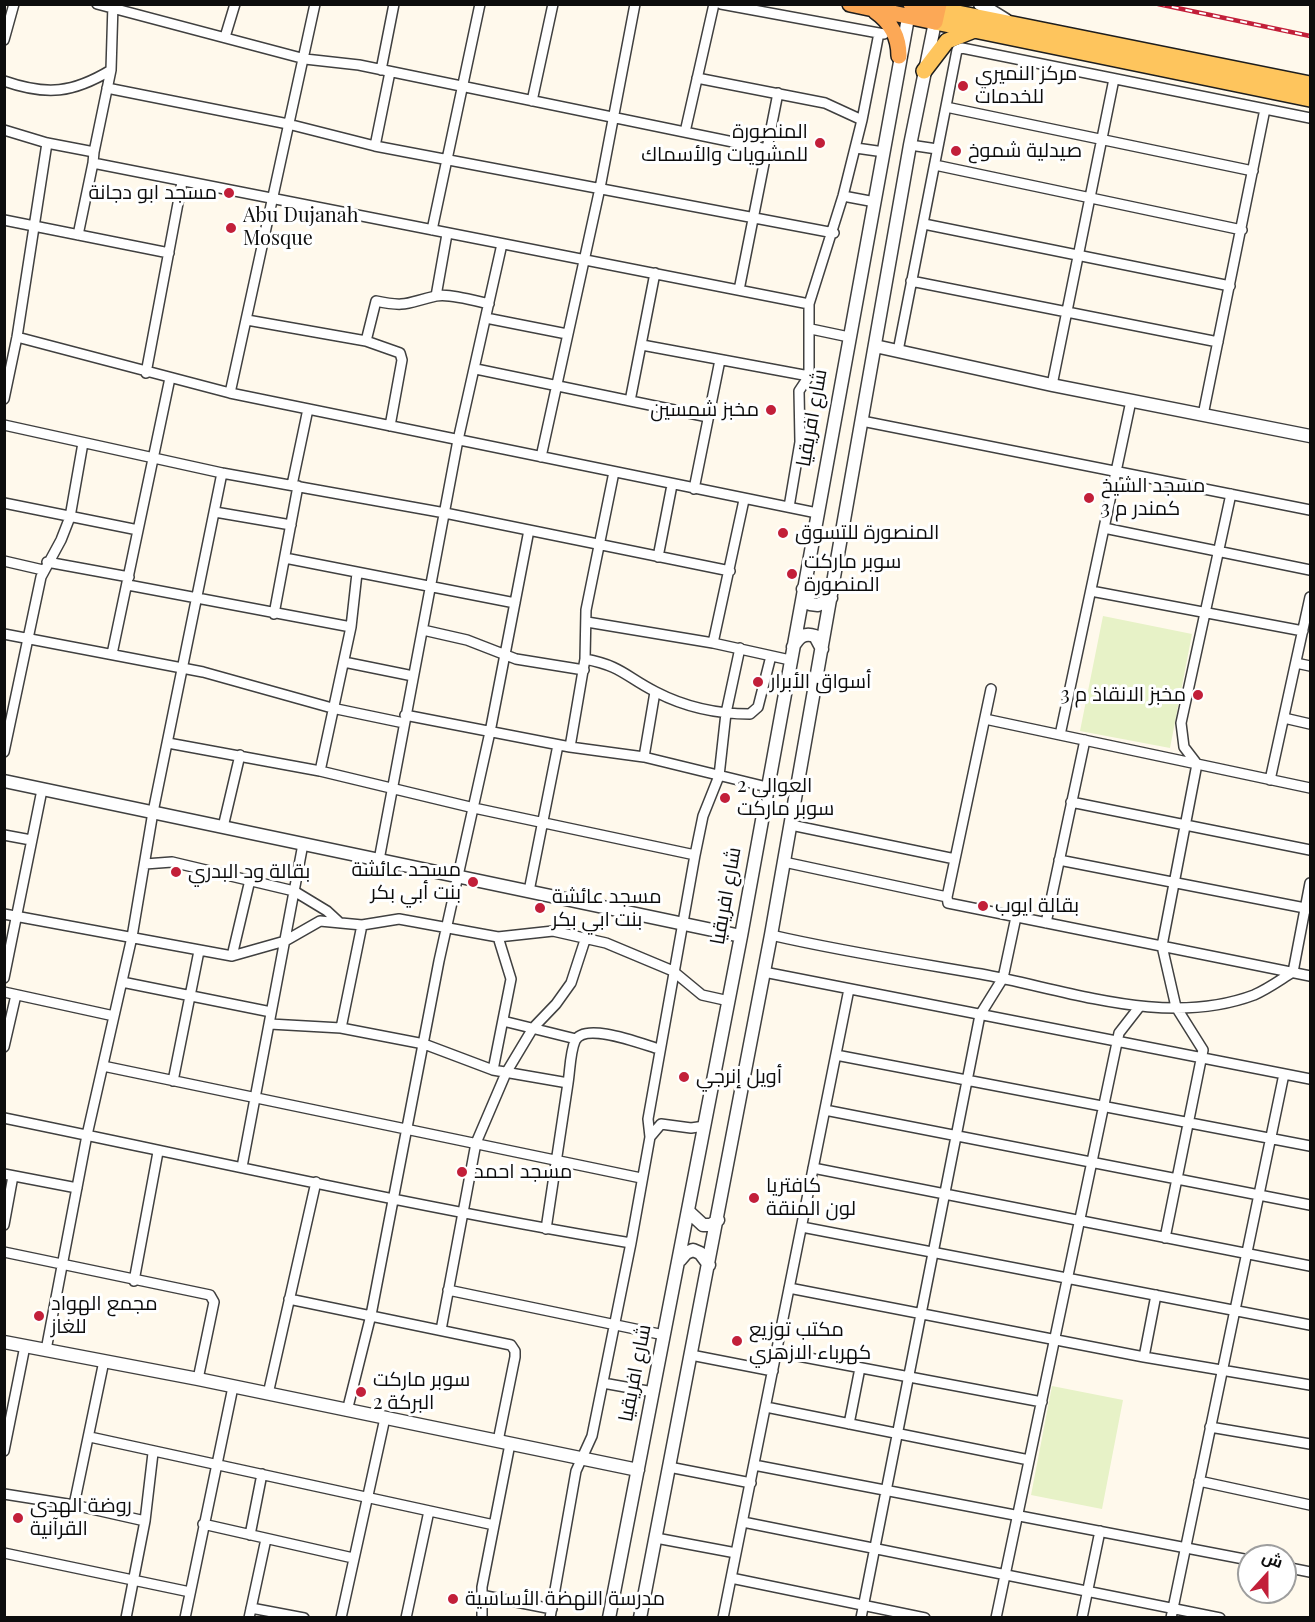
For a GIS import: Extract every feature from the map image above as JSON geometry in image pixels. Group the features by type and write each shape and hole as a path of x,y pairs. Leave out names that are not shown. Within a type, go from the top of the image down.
{"highway":[{"path":"850,4 873,9 937,12"},
{"path":"873,9 882,16 896,35 899,56"}],"main road":[{"path":"937,12 1013,23 1311,84"},
{"path":"937,12 977,30 1311,99"},
{"path":"924,71 935,52 947,40 961,33 977,30"}],"street":[{"path":"4,40 14,4"},
{"path":"97,4 113,6 304,59 386,71 767,149"},
{"path":"225,37 235,4"},
{"path":"230,393 315,4"},
{"path":"375,146 394,4"},
{"path":"432,230 449,159 480,4"},
{"path":"532,100 553,4"},
{"path":"541,457 600,188 634,4"},
{"path":"685,132 714,4"},
{"path":"721,4 896,35"},
{"path":"980,4 1013,23"},
{"path":"78,235 111,70 113,6"},
{"name":"شارع افريقيا","path":"609,1617 729,1001 884,152 899,56 910,9"},
{"path":"640,1617 771,935 910,145 937,12"},
{"path":"789,507 800,442 799,391 809,376 811,329 809,304 834,233 856,147 879,33"},
{"path":"897,351 924,224 955,54 962,48 1311,118"},
{"path":"4,81 38,90 67,90 82,86 111,70"},
{"path":"697,78 832,104 862,120"},
{"path":"1052,385 1114,79"},
{"path":"107,88 288,124 375,146 834,233"},
{"path":"740,290 778,93"},
{"path":"946,107 1252,171"},
{"path":"1203,415 1265,109"},
{"path":"4,130 47,143 94,152"},
{"path":"4,399 8,356 17,337 47,143"},
{"path":"910,145 938,149"},
{"path":"856,147 884,152"},
{"path":"93,163 809,304"},
{"path":"935,165 1242,230"},
{"path":"146,373 183,182"},
{"path":"843,196 875,202"},
{"path":"4,220 16,220 34,227 169,253"},
{"path":"924,224 1230,286"},
{"path":"436,296 447,234"},
{"path":"379,860 458,440 476,369 502,244"},
{"path":"630,401 655,273"},
{"path":"911,282 1218,342"},
{"path":"366,341 376,301 404,306 436,296 471,299 489,304"},
{"path":"486,318 567,334"},
{"path":"247,320 366,341 402,354 390,426"},
{"path":"811,329 849,337"},
{"path":"17,337 80,352 146,373 230,393 744,500 817,513"},
{"path":"642,345 809,376"},
{"path":"875,346 1052,385 1311,436"},
{"path":"694,489 720,360"},
{"path":"476,369 708,417"},
{"path":"112,654 170,378"},
{"path":"1060,735 1131,400"},
{"path":"274,614 291,525 308,409"},
{"path":"862,421 1311,510"},
{"path":"4,425 222,473 446,513 730,572"},
{"path":"4,752 9,714 45,566 61,540 70,516 83,443"},
{"path":"570,747 584,670 586,610 614,472"},
{"path":"45,1350 87,1135 132,937 153,812 222,473"},
{"path":"658,557 672,485"},
{"path":"1165,1238 1203,1050 1176,1006 1162,946 1197,764 1184,747 1181,723 1207,614 1231,494"},
{"path":"713,643 744,500"},
{"path":"4,503 138,530"},
{"path":"215,512 291,525"},
{"path":"1104,528 1311,570"},
{"path":"347,1411 371,1315 395,1198 406,1129 506,655 529,530"},
{"path":"285,558 515,603"},
{"path":"4,561 128,581 198,599 351,627"},
{"path":"320,771 351,627 357,573"},
{"path":"803,588 810,604 818,605 831,598"},
{"path":"1090,591 1303,631"},
{"path":"1270,780 1310,602"},
{"path":"587,622 713,643 771,656 791,653 802,635 808,634 814,636 822,649"},
{"path":"423,630 467,640 506,655 584,670"},
{"path":"4,634 182,669 332,708 644,757 767,787"},
{"path":"481,1595 551,1613 574,1479 592,1436 631,1244 650,1137 648,1119 673,971 703,816 719,776 726,713 740,648"},
{"path":"585,659 615,666 655,692 697,709 750,714 756,712 771,656"},
{"path":"344,662 413,676"},
{"path":"1296,663 1311,666"},
{"path":"991,689 947,897 948,903 1311,976"},
{"path":"644,757 655,692"},
{"path":"1284,718 1311,724"},
{"path":"985,719 1311,788"},
{"path":"1046,923 1085,740"},
{"path":"168,743 320,771 474,808 695,855"},
{"path":"529,891 558,745"},
{"path":"223,827 240,755"},
{"path":"4,782 741,936"},
{"path":"4,978 42,790"},
{"path":"1071,802 1311,850"},
{"path":"791,825 955,859"},
{"path":"4,835 31,840"},
{"path":"242,1167 303,844"},
{"path":"1059,860 1308,908"},
{"path":"144,864 172,862 294,891 327,911 340,923"},
{"path":"784,862 947,897"},
{"path":"232,956 250,879"},
{"path":"771,935 1140,1006 1209,1005 1265,990 1293,972 1308,908 1311,883"},
{"path":"4,914 232,956 285,941 320,921 362,925 399,919 498,937 553,931 586,937 673,971 698,993 729,1001"},
{"path":"861,1617 980,1015 1003,978 1016,917"},
{"path":"341,1028 362,925"},
{"path":"492,1070 511,979 498,937"},
{"path":"441,1330 476,1143 490,1104 533,1028 556,1004 571,983 586,937"},
{"path":"173,1081 199,951"},
{"path":"764,972 1311,1079"},
{"path":"122,982 272,1012"},
{"path":"723,1617 849,989"},
{"path":"4,992 114,1016"},
{"path":"4,1047 16,995"},
{"path":"996,1617 1119,1042 1119,1033 1140,1006"},
{"path":"502,1021 576,1039 586,1034 600,1032 659,1049"},
{"path":"270,1024 341,1028 424,1044 492,1070 568,1083"},
{"path":"546,1229 576,1039"},
{"path":"836,1055 1311,1146"},
{"path":"103,1066 641,1178"},
{"path":"1172,1613 1284,1074"},
{"path":"825,1110 1311,1205"},
{"path":"4,1118 158,1152 631,1244"},
{"path":"650,1137 662,1124 691,1128 705,1126"},
{"path":"134,1281 158,1152"},
{"path":"813,1168 1311,1266"},
{"path":"4,1224 9,1175 78,1188"},
{"path":"268,1394 316,1182"},
{"path":"689,1212 704,1225 711,1225 718,1220"},
{"path":"802,1227 1311,1325"},
{"path":"680,1260 686,1253 693,1250 700,1253 709,1265"},
{"path":"4,1252 213,1298 198,1379"},
{"path":"789,1288 1056,1338 1144,1357 1311,1385"},
{"path":"448,1290 664,1335"},
{"path":"1144,1357 1156,1295"},
{"path":"289,1299 505,1343 515,1351 494,1525 481,1595 482,1617"},
{"path":"4,1342 198,1379 638,1470"},
{"path":"4,1451 8,1418 25,1346"},
{"path":"777,1352 1042,1402"},
{"path":"691,1355 773,1371"},
{"path":"74,1505 104,1361"},
{"path":"849,1424 860,1368"},
{"path":"603,1383 653,1392"},
{"path":"185,1617 215,1463 233,1387"},
{"path":"766,1407 1029,1460"},
{"path":"340,1617 385,1419"},
{"path":"1210,1427 1311,1444"},
{"path":"90,1437 494,1525"},
{"path":"126,1617 145,1521 153,1452"},
{"path":"754,1465 1237,1558"},
{"path":"669,1467 751,1483"},
{"path":"250,1535 262,1474"},
{"path":"1199,1481 1311,1505"},
{"path":"4,1494 74,1505 145,1521"},
{"path":"406,1617 429,1511"},
{"path":"743,1522 1088,1589 1172,1613 1220,1617"},
{"path":"203,1524 353,1558"},
{"path":"1082,1617 1100,1531"},
{"path":"656,1538 736,1553"},
{"path":"266,1539 250,1613 304,1617"},
{"path":"4,1553 190,1592"},
{"path":"731,1578 925,1617"}],"green space":[{"path":"1103,616 1192,634 1170,748 1080,731"},
{"path":"1052,1386 1123,1400 1102,1509 1031,1495"}],"railway":[{"path":"1158,4 1310,36"}],"place":[{"name":"مركز النميري للخدمات","path":"963,86"},
{"name":"المنصورة للمشويات والأسماك","path":"820,143"},
{"name":"صيدلية شموخ","path":"956,151"},
{"name":"مسجد ابو دجانة","path":"229,193"},
{"name":"Abu Dujanah Mosque","path":"231,228"},
{"name":"مخبز شمسين","path":"771,410"},
{"name":"مسجد الشيخ كمندر م 3","path":"1089,498"},
{"name":"المنصورة للتسوق","path":"783,533"},
{"name":"سوبر ماركت المنصورة","path":"792,574"},
{"name":"أسواق الأبرار","path":"758,682"},
{"name":"مخبز الانقاذ م 3","path":"1198,695"},
{"name":"العوالي 2 سوبر ماركت","path":"725,798"},
{"name":"بقالة ود البدري","path":"176,872"},
{"name":"مسجد عائشة بنت أبي بكر","path":"473,882"},
{"name":"بقالة ايوب","path":"983,906"},
{"name":"مسجد عائشة بنت ابي بكر","path":"540,908"},
{"name":"أويل إنرجي","path":"684,1077"},
{"name":"مسجد احمد","path":"462,1172"},
{"name":"كافتريا لون المنقة","path":"754,1198"},
{"name":"مجمع الهواد للغاز","path":"39,1316"},
{"name":"مكتب توزيع كهرباء الازهري","path":"737,1341"},
{"name":"سوبر ماركت البركة 2","path":"361,1392"},
{"name":"روضة الهدى القرآنية","path":"18,1518"},
{"name":"مدرسة النهضة الأساسية","path":"453,1599"}]}
